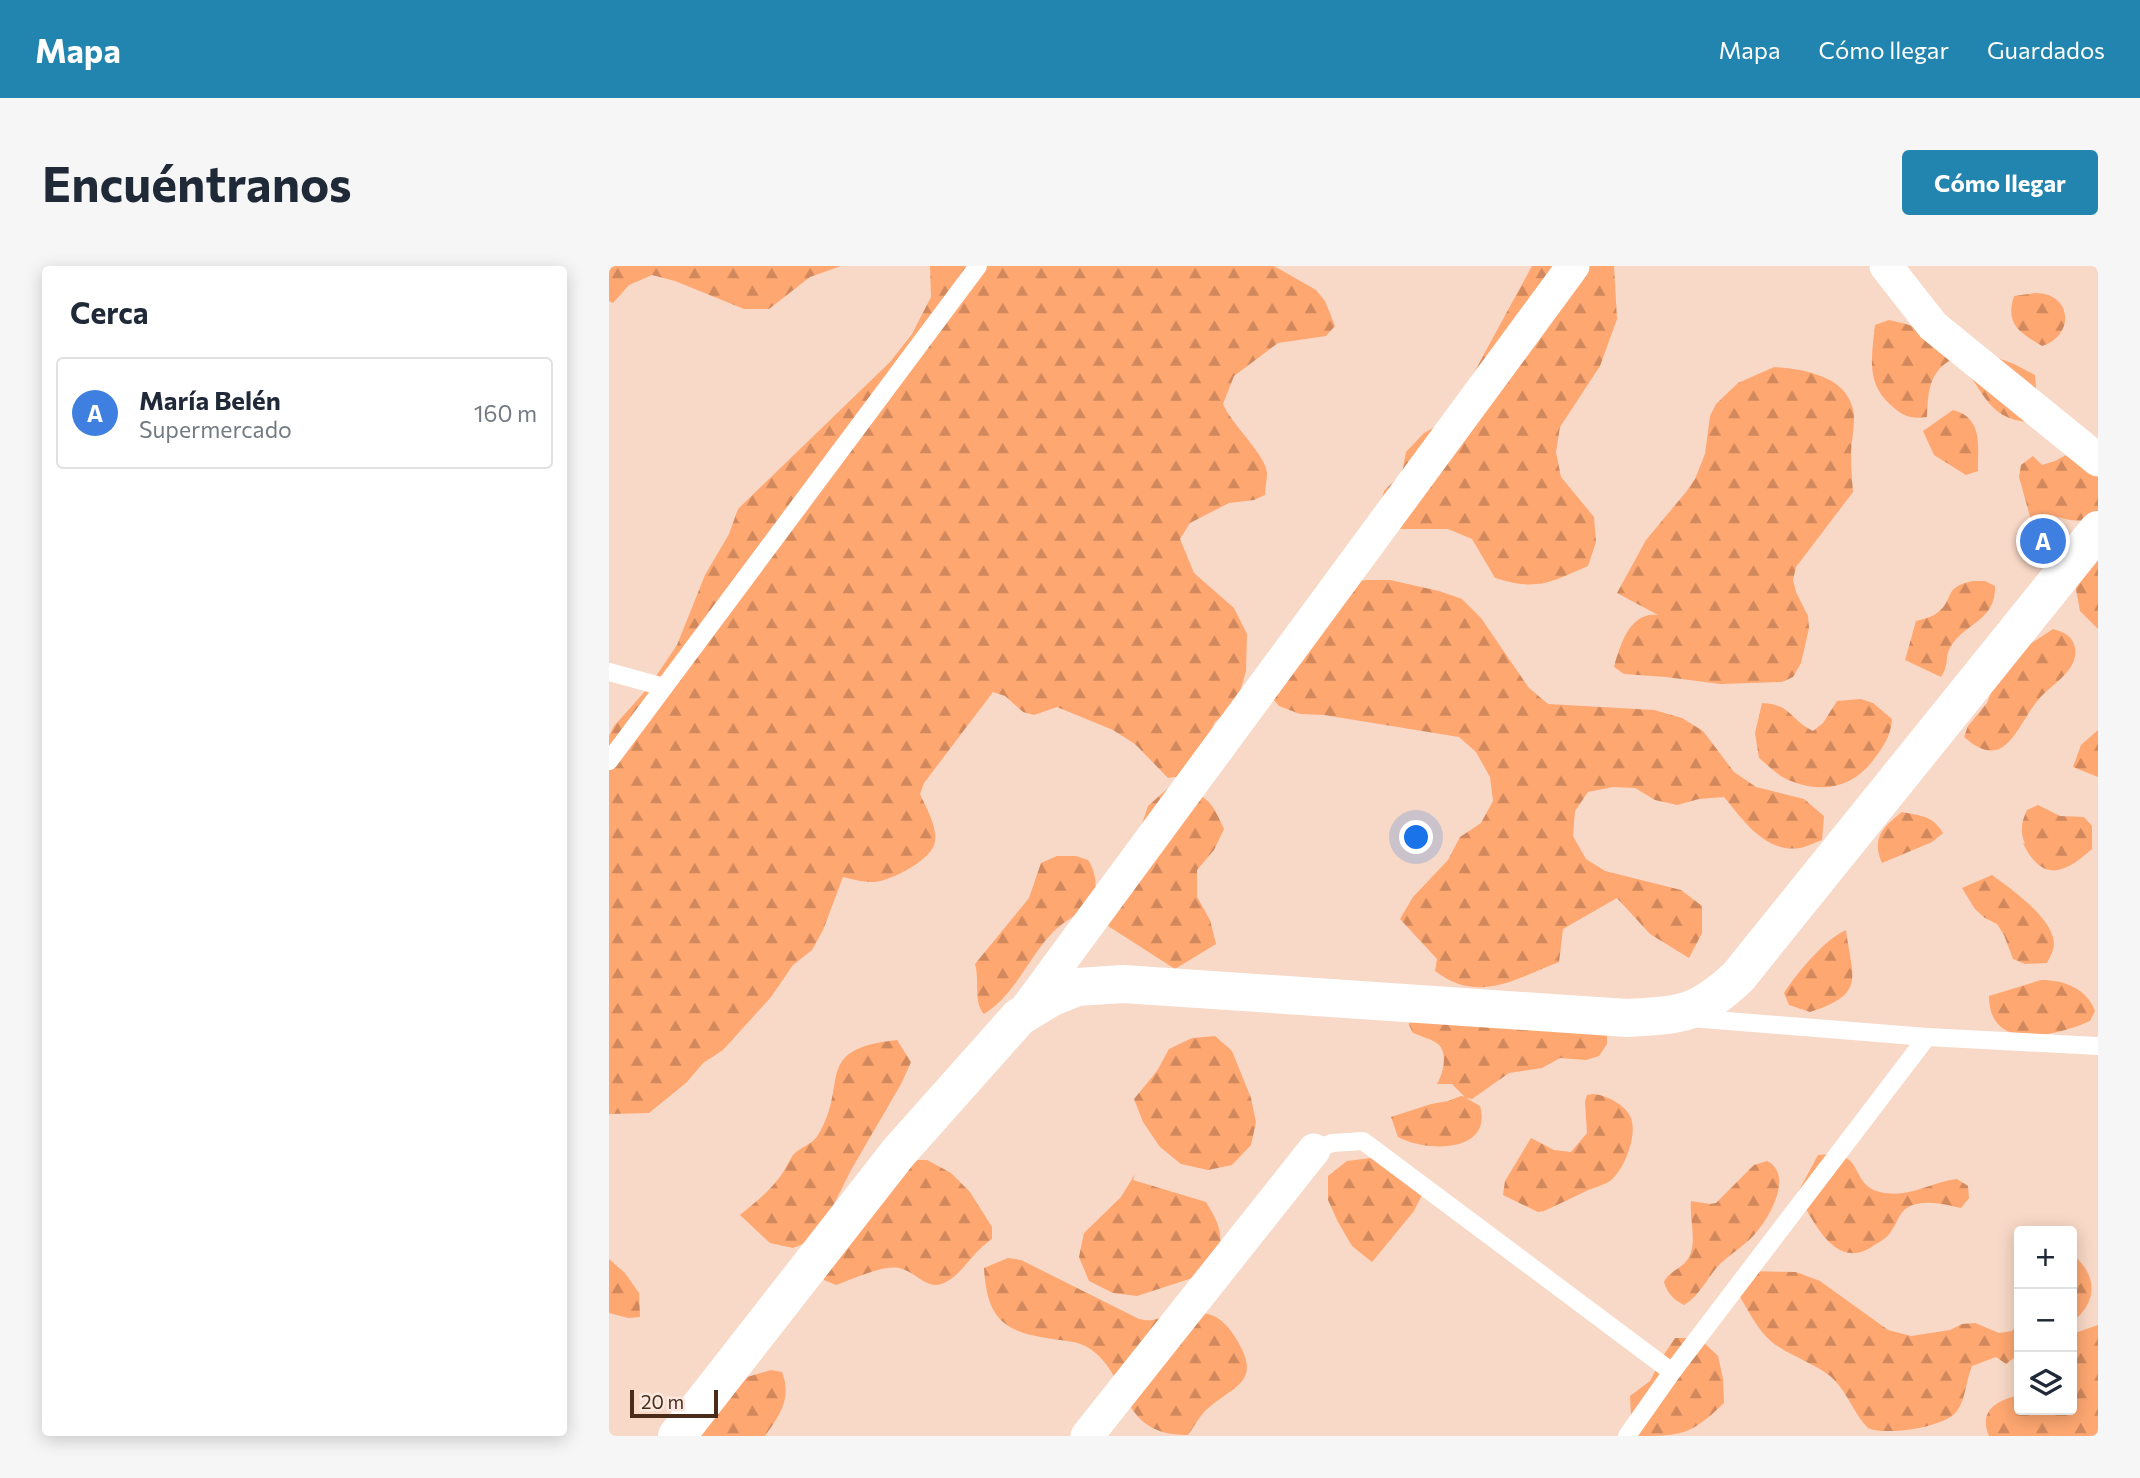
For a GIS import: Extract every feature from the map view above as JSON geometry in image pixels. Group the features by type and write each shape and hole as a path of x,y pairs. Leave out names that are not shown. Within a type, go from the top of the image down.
{"street":[{"path":"677,1436 898,1153 1019,1017 1573,266"},
{"path":"1886,266 1933,326 2098,460"},
{"path":"1019,1017 1052,997 1077,988 1123,984 1627,1018 1670,1016 1699,1008 1718,996 1738,977 2098,530"},
{"path":"1087,1436 1314,1150"}],"lane":[{"path":"609,761 978,266"},
{"path":"609,672 664,687"},
{"path":"1670,1016 1927,1037 2098,1046"},
{"path":"1627,1436 1672,1372 1927,1037"},
{"path":"1314,1150 1332,1143 1363,1141 1672,1372"}],"green space":[{"path":"609,266 841,266 810,277 769,309 744,309 675,281 652,275 629,285 613,303 609,301"},
{"path":"930,266 1274,266 1316,290 1325,301 1335,326 1326,336 1278,343 1234,376 1223,404 1261,457 1267,473 1265,495 1254,500 1229,503 1190,523 1180,539 1194,573 1234,608 1247,634 1246,671 1239,695 1234,707 1215,722 1192,774 1168,778 1135,744 1113,730 1057,707 1034,715 1023,712 1005,696 993,692 924,783 920,794 935,835 933,848 928,855 901,873 875,882 843,877 823,930 812,950 793,965 771,997 723,1050 703,1063 687,1082 649,1113 609,1114 609,736 614,726 648,688 677,645 705,575 729,534 738,509 890,362 912,334 931,297"},
{"path":"1532,266 1614,266 1617,319 1600,366 1560,427 1556,452 1561,477 1594,517 1596,542 1588,566 1553,581 1522,584 1495,578 1472,539 1448,529 1398,529 1378,514 1384,491 1402,473 1406,452 1424,433 1445,421"},
{"path":"2035,293 2057,300 2063,307 2065,316 2060,334 2042,346 2016,326 2011,314 2014,296"},
{"path":"1889,320 2014,364 2035,375 2037,400 2028,422 1999,413 1969,375 1949,361 1933,379 1927,417 1912,417 1900,413 1883,397 1872,368 1875,325"},
{"path":"1774,367 1808,372 1840,387 1852,406 1854,418 1851,454 1853,492 1796,567 1793,580 1808,616 1809,628 1801,663 1793,677 1782,682 1720,684 1624,674 1614,667 1628,631 1640,618 1658,615 1617,593 1646,540 1695,479 1705,454 1710,416 1716,404 1738,383"},
{"path":"1953,410 1970,419 1977,434 1978,471 1966,475 1934,455 1923,431"},
{"path":"2088,443 2098,444 2098,517 2075,520 2052,515 2043,525 2031,520 2019,477 2021,465 2033,456 2042,465 2055,461"},
{"path":"2098,554 2098,629 2080,611 2071,563"},
{"path":"1390,580 1462,599 1481,618 1529,688 1548,704 1654,710 1682,718 1703,731 1734,772 1756,787 1804,799 1824,816 1822,840 1800,848 1776,846 1756,833 1724,797 1699,799 1677,805 1655,800 1635,788 1613,787 1588,792 1575,811 1573,836 1586,859 1605,871 1681,890 1702,906 1702,933 1689,958 1650,934 1617,898 1563,929 1559,962 1497,985 1466,986 1451,981 1435,971 1437,959 1400,919 1413,897 1448,860 1460,837 1481,823 1493,801 1490,777 1476,752 1459,737 1324,715 1300,714 1279,706 1263,687 1339,584"},
{"path":"1973,581 1985,581 1995,586 1991,607 1951,646 1941,677 1905,660 1916,621 1937,613 1953,590"},
{"path":"2053,629 2067,635 2074,644 2075,656 2069,670 2039,699 2017,732 2001,748 1991,750 1979,747 1964,737 1968,726 1987,703 1996,680 2030,644"},
{"path":"1861,699 1873,703 1892,719 1891,725 1881,750 1866,769 1847,782 1826,787 1803,785 1782,777 1759,758 1755,733 1762,703 1785,709 1813,731 1823,723 1837,701"},
{"path":"2098,730 2098,777 2073,767 2081,745"},
{"path":"1167,789 1189,791 1203,797 1214,809 1224,829 1214,850 1197,870 1197,897 1210,920 1216,944 1175,969 1108,926 1148,806"},
{"path":"2038,805 2060,816 2084,817 2092,826 2092,849 2063,869 2046,869 2038,864 2023,843 2025,844 2022,823 2027,810"},
{"path":"1902,812 1930,820 1943,833 1932,842 1882,863 1878,840 1884,828"},
{"path":"1057,856 1076,856 1088,860 1095,878 1093,896 1085,907 1053,932 1013,987 984,1014 979,1004 975,964 1029,898 1041,863"},
{"path":"1992,875 2029,904 2046,923 2054,943 2047,963 2025,964 2013,959 1997,924 1975,909 1962,888"},
{"path":"1846,930 1852,972 1848,991 1841,998 1810,1012 1789,1005 1784,993 1796,976 1812,957"},
{"path":"2041,980 2066,984 2086,996 2095,1011 2090,1021 2060,1031 2027,1036 2012,1033 2000,1026 1992,1014 1989,996"},
{"path":"1411,1019 1607,1026 1607,1044 1599,1056 1586,1060 1560,1058 1542,1068 1509,1073 1472,1099 1466,1098 1480,1106 1481,1122 1476,1133 1467,1141 1454,1145 1424,1145 1398,1137 1391,1117 1431,1104 1465,1097 1452,1084 1437,1084 1443,1067 1442,1050 1435,1042 1413,1033 1409,1025"},
{"path":"1215,1036 1232,1051 1251,1098 1256,1122 1251,1145 1232,1165 1208,1170 1181,1164 1160,1147 1143,1122 1134,1099 1157,1071 1169,1049 1192,1038"},
{"path":"897,1040 911,1062 817,1238 793,1248 770,1243 740,1215 773,1186 793,1155 818,1135 827,1117 837,1072 843,1061 853,1051"},
{"path":"1593,1094 1619,1104 1630,1116 1632,1123 1629,1151 1615,1176 1607,1183 1544,1211 1538,1212 1503,1195 1505,1181 1531,1138 1554,1150 1571,1152 1587,1133 1585,1101 1587,1095"},
{"path":"1832,1154 1849,1160 1865,1183 1880,1192 1910,1192 1957,1179 1968,1186 1969,1198 1961,1208 1931,1203 1908,1207 1884,1239 1860,1252 1847,1253 1827,1240 1797,1194 1818,1155"},
{"path":"1371,1158 1395,1160 1416,1169 1425,1189 1414,1211 1372,1262 1352,1246 1328,1200 1328,1176 1347,1161"},
{"path":"914,1160 927,1160 951,1173 970,1192 992,1227 992,1239 979,1249 957,1274 938,1285 927,1283 899,1268 867,1273 836,1285 824,1280 824,1267"},
{"path":"1767,1161 1775,1168 1779,1187 1765,1220 1749,1240 1720,1264 1695,1296 1684,1305 1680,1303 1669,1293 1664,1282 1691,1253 1691,1201 1716,1203 1754,1165"},
{"path":"1135,1174 1133,1180 1206,1202 1216,1220 1220,1235 1214,1271 1137,1296 1113,1293 1089,1281 1079,1257 1084,1233 1121,1197"},
{"path":"1008,1258 1021,1260 1139,1319 1153,1320 1184,1311 1217,1318 1235,1337 1247,1365 1246,1374 1234,1389 1204,1412 1188,1435 1165,1433 1149,1426 1137,1415 1102,1360 1089,1348 1022,1332 1001,1320 989,1300 984,1268"},
{"path":"2077,1258 2087,1271 2091,1288 2087,1306 2077,1318"},
{"path":"609,1259 625,1273 639,1293 640,1317 628,1318 609,1313"},
{"path":"1746,1271 1796,1272 1820,1281 1888,1330 1911,1336 1975,1323 1999,1333 2014,1328 2014,1358 2006,1364 1996,1357 1972,1366 1960,1406 1950,1417 1914,1429 1876,1430 1868,1428 1830,1376 1772,1342 1761,1330 1737,1292"},
{"path":"2098,1325 2098,1436 1989,1436 1986,1427 1988,1413 1997,1403 2014,1396 2014,1415 2077,1415 2077,1332"},
{"path":"1675,1338 1699,1338 1718,1356 1724,1403 1702,1422 1684,1432 1632,1436 1630,1396 1650,1381"},
{"path":"771,1370 782,1372 786,1390 780,1413 765,1436 677,1436 727,1383"}],"place":[{"name":"María Belén","path":"2043,541"}]}
